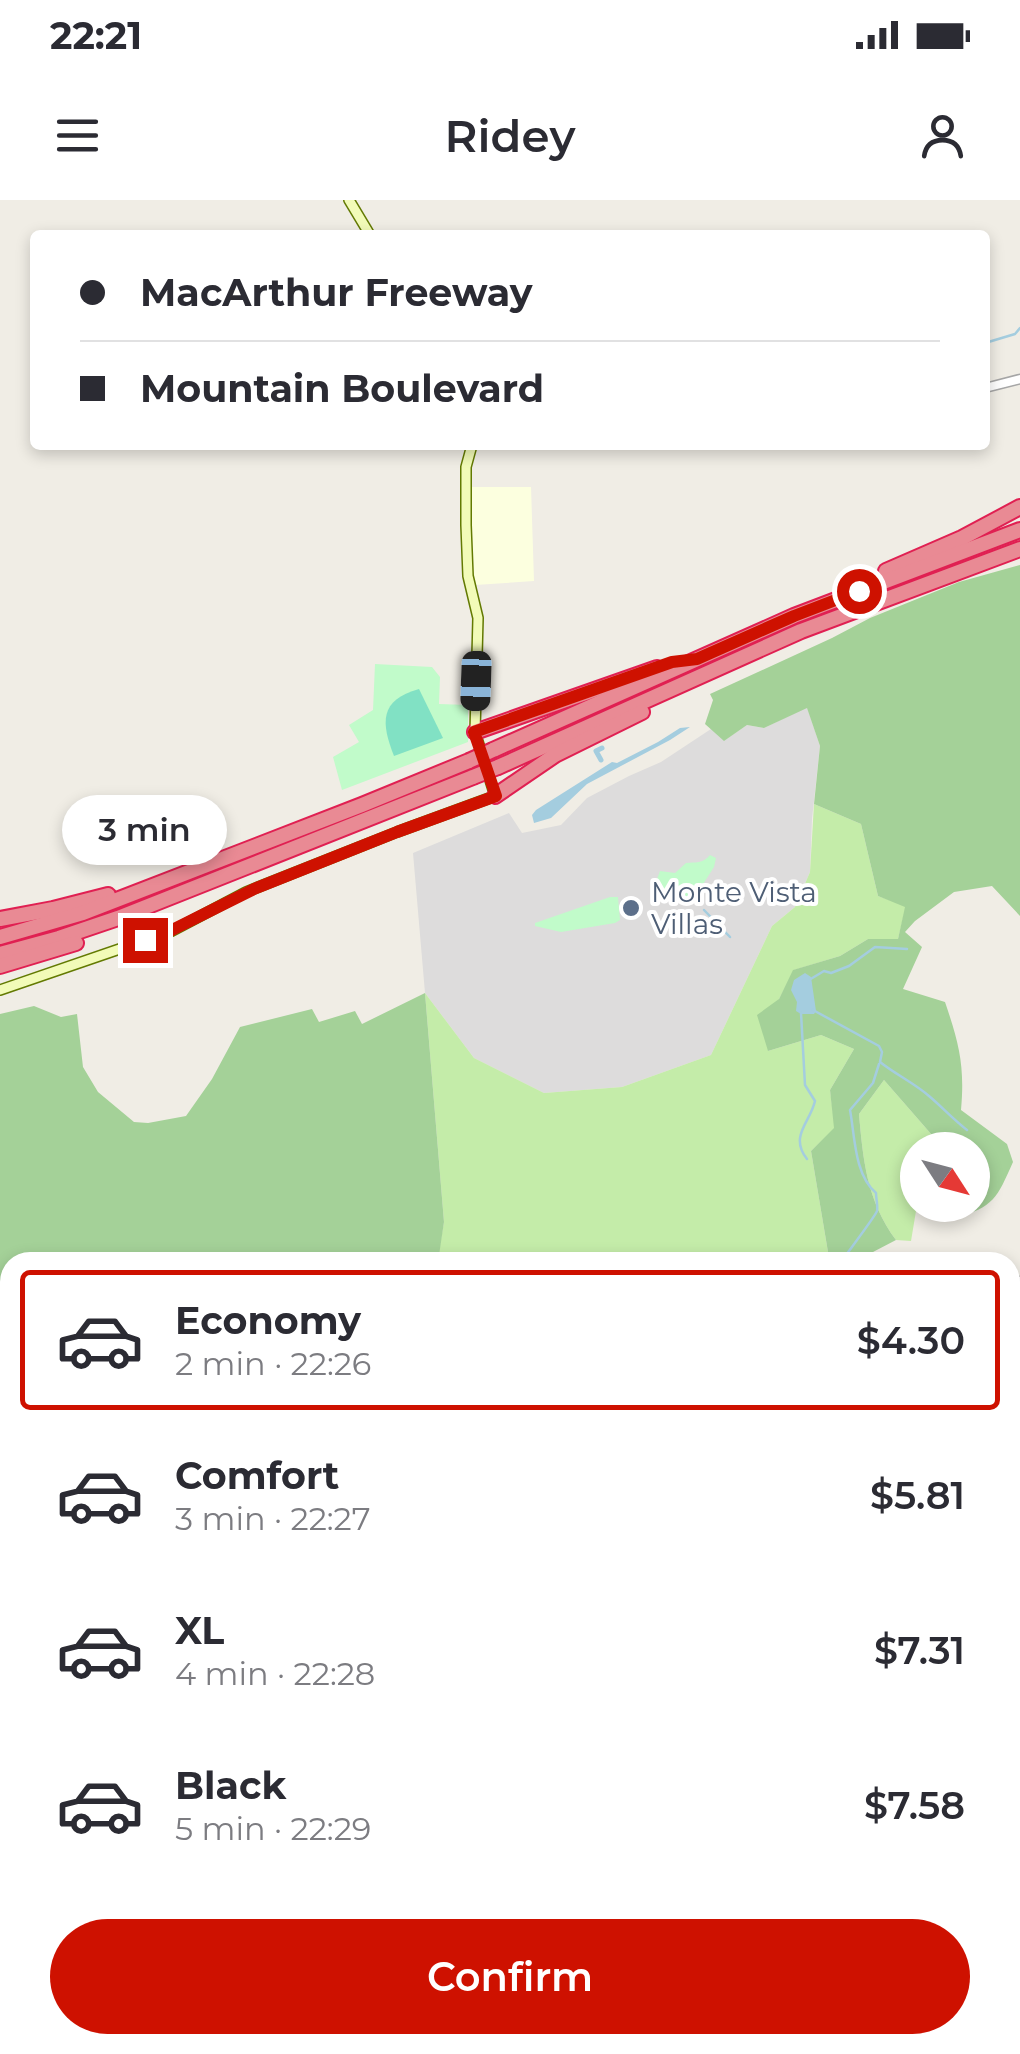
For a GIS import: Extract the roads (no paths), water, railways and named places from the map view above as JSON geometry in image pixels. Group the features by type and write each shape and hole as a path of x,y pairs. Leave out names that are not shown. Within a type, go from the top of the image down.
{"highway":[{"path":"0,937 139,892 469,761 794,616 1020,507"},
{"path":"794,616 1020,530"},
{"path":"0,954 145,908 474,777 833,618 1020,549"},
{"path":"942,579 966,576 1020,559"},
{"path":"496,796 568,748 766,646"},
{"path":"474,732 672,662 697,659"},
{"path":"0,920 115,893 139,892"},
{"path":"0,966 97,934 145,908"}],"main road":[{"path":"349,200 367,230"},
{"path":"0,990 172,930 254,889 496,796 474,732 478,618 468,576 466,529 466,468 471,450"}],"street":[{"path":"990,387 1020,379"}],"water":[{"path":"690,727 587,784 551,818 534,823 532,815 536,810 612,762 617,763 680,728"},
{"path":"805,973 811,977 814,1014 796,1011 797,1002 791,990 794,980"}],"waterway":[{"path":"990,342 1015,334 1020,328"},
{"path":"601,760 596,751 602,748"},
{"path":"704,910 730,937"},
{"path":"809,980 824,971 831,973 849,966 875,947 907,949"},
{"path":"813,1010 879,1046 880,1062 923,1091 967,1130"},
{"path":"801,1013 805,1085 815,1101 800,1136 807,1159"},
{"path":"848,1252 877,1211 876,1193 859,1165 850,1110 873,1083 879,1064"}],"place":[{"name":"Monte Vista Villas","path":"631,908"}]}
